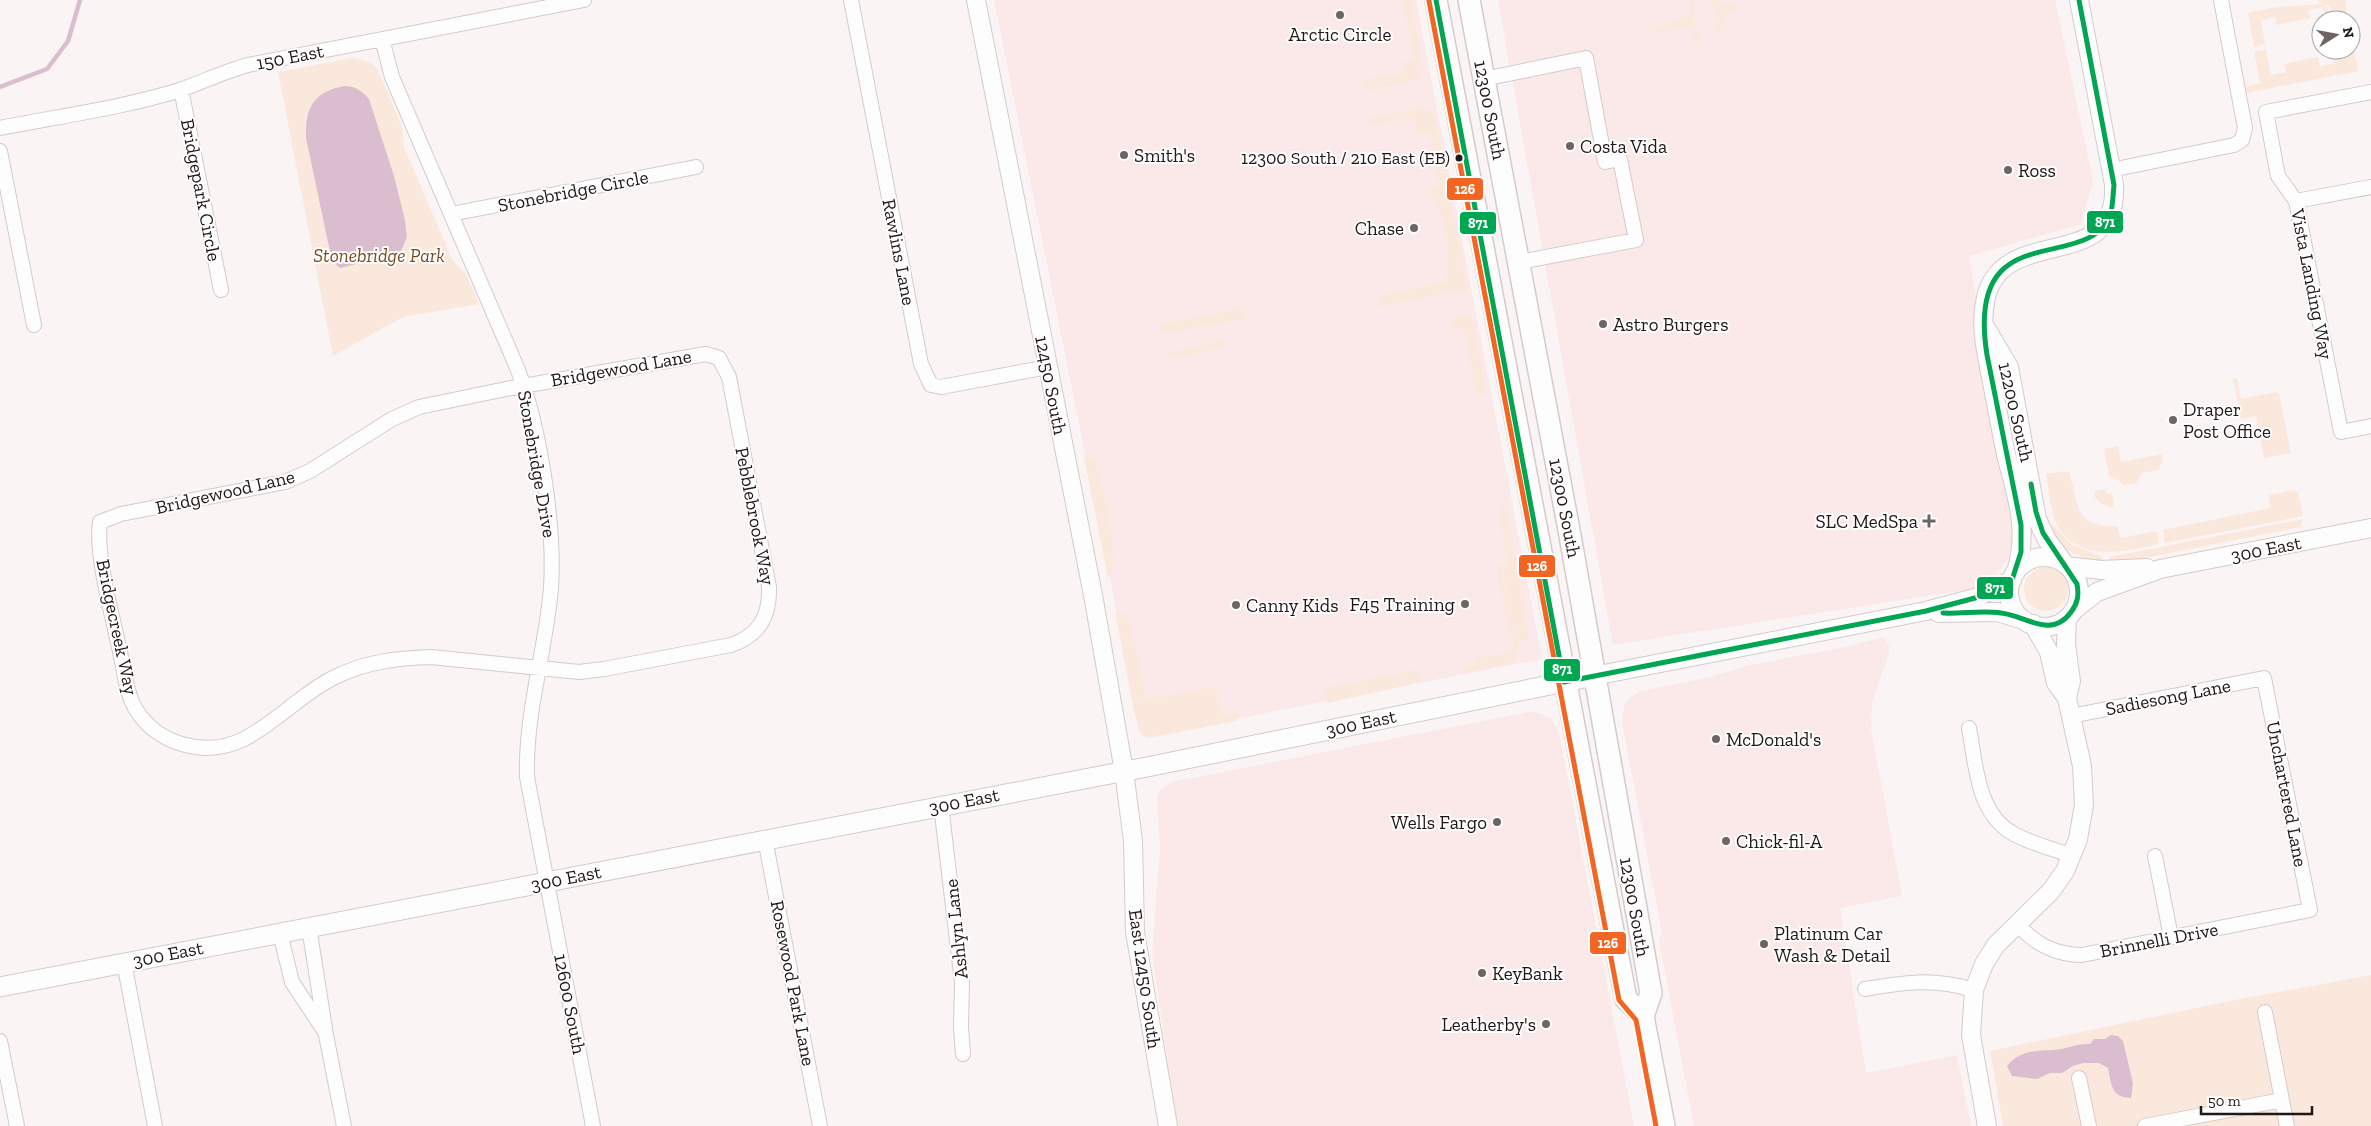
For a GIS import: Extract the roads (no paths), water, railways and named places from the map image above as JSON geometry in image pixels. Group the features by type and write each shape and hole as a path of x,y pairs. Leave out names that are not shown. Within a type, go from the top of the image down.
{"main road":[{"name":"12300 South","path":"1436,0 1564,682 1626,998 1643,1016"},
{"name":"12300 South","path":"1469,0 1519,262 1651,993 1643,1016 1664,1126"},
{"name":"300 East","path":"0,987 1124,771 1594,676"}],"street":[{"name":"150 East","path":"0,128 144,99 181,89 224,72 248,65 584,0"},
{"name":"Rawlins Lane","path":"851,0 921,364 926,376 931,385 941,387 1048,367"},
{"name":"12450 South","path":"976,0 1093,595 1124,771"},
{"path":"2079,0 2112,170 2234,144 2242,140 2245,128 2222,0"},
{"name":"Stonebridge Drive","path":"382,39 392,77 524,386 544,480 551,550 551,588 527,761 529,792 546,882"},
{"path":"1484,79 1586,58 1606,162 1620,159 1636,240 1519,262"},
{"name":"Bridgepark Circle","path":"181,89 221,290"},
{"name":"Vista Landing Way","path":"2371,92 2266,112 2278,176 2296,201 2341,432 2371,426"},
{"path":"0,151 34,325"},
{"name":"Stonebridge Circle","path":"451,214 696,167"},
{"name":"12200 South","path":"2014,576 2022,547 2022,517 2005,449 1984,341 1983,318 1990,284 2000,269 2025,256 2087,239 2099,230 2107,220 2114,194 2112,170"},
{"path":"2296,201 2371,187"},
{"name":"12200 South","path":"1983,318 1989,336 2001,350 2009,367 2037,519 2046,540 2066,564"},
{"name":"Bridgewood Lane","path":"100,522 121,514 285,482 322,464 406,412 433,404 692,355 706,354 719,358"},
{"name":"Pebblebrook Way","path":"540,667 579,672 634,664 731,645 748,638 762,626 769,607 769,587 729,377 719,358"},
{"name":"Bridgecreek Way","path":"100,522 100,548 130,695 142,718 151,728 180,744 212,748 229,745 260,729 319,685 372,663 400,658 431,657 540,667"},
{"name":"300 East","path":"2070,614 2097,592 2160,569 2371,528"},
{"path":"1987,1126 1971,1035 1974,990 1989,954 2054,886 2072,856 2082,822 2084,805 2082,766 2067,698 2056,683 2049,652 2029,622 2013,607 2010,589 2014,576 2029,560 2047,557 2066,564 2073,572 2079,588 2079,596 2070,614 2066,644 2071,681 2067,698"},
{"name":"300 East","path":"2066,564 2101,570 2160,569"},
{"name":"300 East","path":"1594,676 1926,611 1975,598 2014,576"},
{"name":"300 East","path":"1926,611 1956,614 1997,612 2029,622"},
{"path":"2029,622 2051,626 2070,614"},
{"name":"Sadiesong Lane","path":"2071,716 2264,678"},
{"name":"Unchartered Lane","path":"2264,678 2310,910"},
{"path":"1969,728 1982,795 1996,820 2014,834 2072,856"},
{"name":"East 12450 South","path":"1124,771 1133,841 1135,932 1168,1126"},
{"name":"Ashlyn Lane","path":"942,805 962,983 961,1027 964,1054"},
{"name":"Rosewood Park Lane","path":"765,840 820,1126"},
{"path":"2155,856 2171,938"},
{"name":"12600 South","path":"546,882 593,1126"},
{"name":"Brinnelli Drive","path":"2017,924 2045,947 2073,955 2171,938 2310,910"},
{"path":"309,927 326,1035 344,1126"},
{"path":"280,933 292,982 326,1035"},
{"path":"124,962 155,1126"},
{"path":"1865,989 1924,981 1944,982 1974,990"},
{"path":"2265,1012 2287,1126"},
{"path":"0,1041 16,1126"},
{"path":"2080,1078 2089,1126"},
{"path":"2145,1126 2282,1100"}],"waterway":[{"path":"0,87 47,69 68,41 80,0"}],"place":[{"name":"Arctic Circle","path":"1340,15"},
{"name":"Costa Vida","path":"1570,146"},
{"name":"Smith's","path":"1124,155"},
{"name":"12300 South / 210 East (EB)","path":"1459,158"},
{"name":"Ross","path":"2008,170"},
{"name":"Chase","path":"1414,228"},
{"name":"Astro Burgers","path":"1603,324"},
{"name":"Draper Post Office","path":"2173,420"},
{"name":"SLC MedSpa","path":"1929,521"},
{"name":"F45 Training","path":"1465,604"},
{"name":"Canny Kids","path":"1236,605"},
{"name":"McDonald's","path":"1716,739"},
{"name":"Wells Fargo","path":"1497,822"},
{"name":"Chick-fil-A","path":"1726,841"},
{"name":"Platinum Car Wash & Detail","path":"1764,944"},
{"name":"KeyBank","path":"1482,973"},
{"name":"Leatherby's","path":"1546,1024"}],"park label":[{"name":"Stonebridge Park","path":"379,255"}]}
